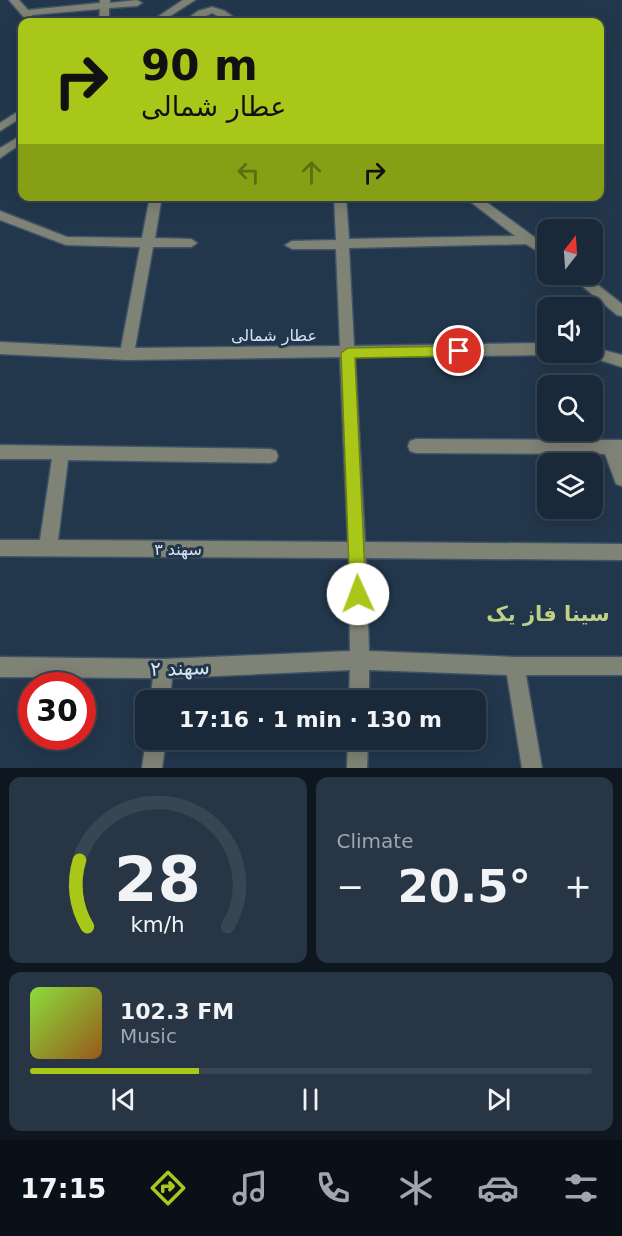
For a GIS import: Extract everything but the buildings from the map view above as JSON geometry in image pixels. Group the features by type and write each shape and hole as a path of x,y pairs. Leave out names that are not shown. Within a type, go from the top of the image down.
{"street":[{"path":"14,0 30,18"},
{"path":"161,18 190,0"},
{"path":"26,14 105,3 137,3"},
{"path":"104,18 105,3"},
{"path":"194,18 204,11 217,10 229,18"},
{"path":"0,128 18,115"},
{"path":"0,154 18,141"},
{"path":"127,354 155,201"},
{"path":"340,201 357,549 359,690"},
{"path":"476,201 537,245"},
{"path":"0,215 66,241 191,243"},
{"path":"292,245 530,240"},
{"path":"588,285 622,311"},
{"name":"عطار شمالی","path":"0,348 127,354 537,349"},
{"path":"603,355 622,361"},
{"path":"416,446 617,447 622,479"},
{"path":"0,452 270,456"},
{"path":"48,548 61,453"},
{"name":"سهند ۳","path":"0,548 622,552"},
{"name":"سهند ۲","path":"0,667 164,669 360,660 515,666 622,666"},
{"path":"515,666 532,768"},
{"path":"161,690 164,669"},
{"path":"152,768 155,750"},
{"path":"357,768 358,750"}],"district":[{"name":"سینا فاز یک","path":"548,614"}],"route":[{"path":"358,594 348,353 459,351"}]}
